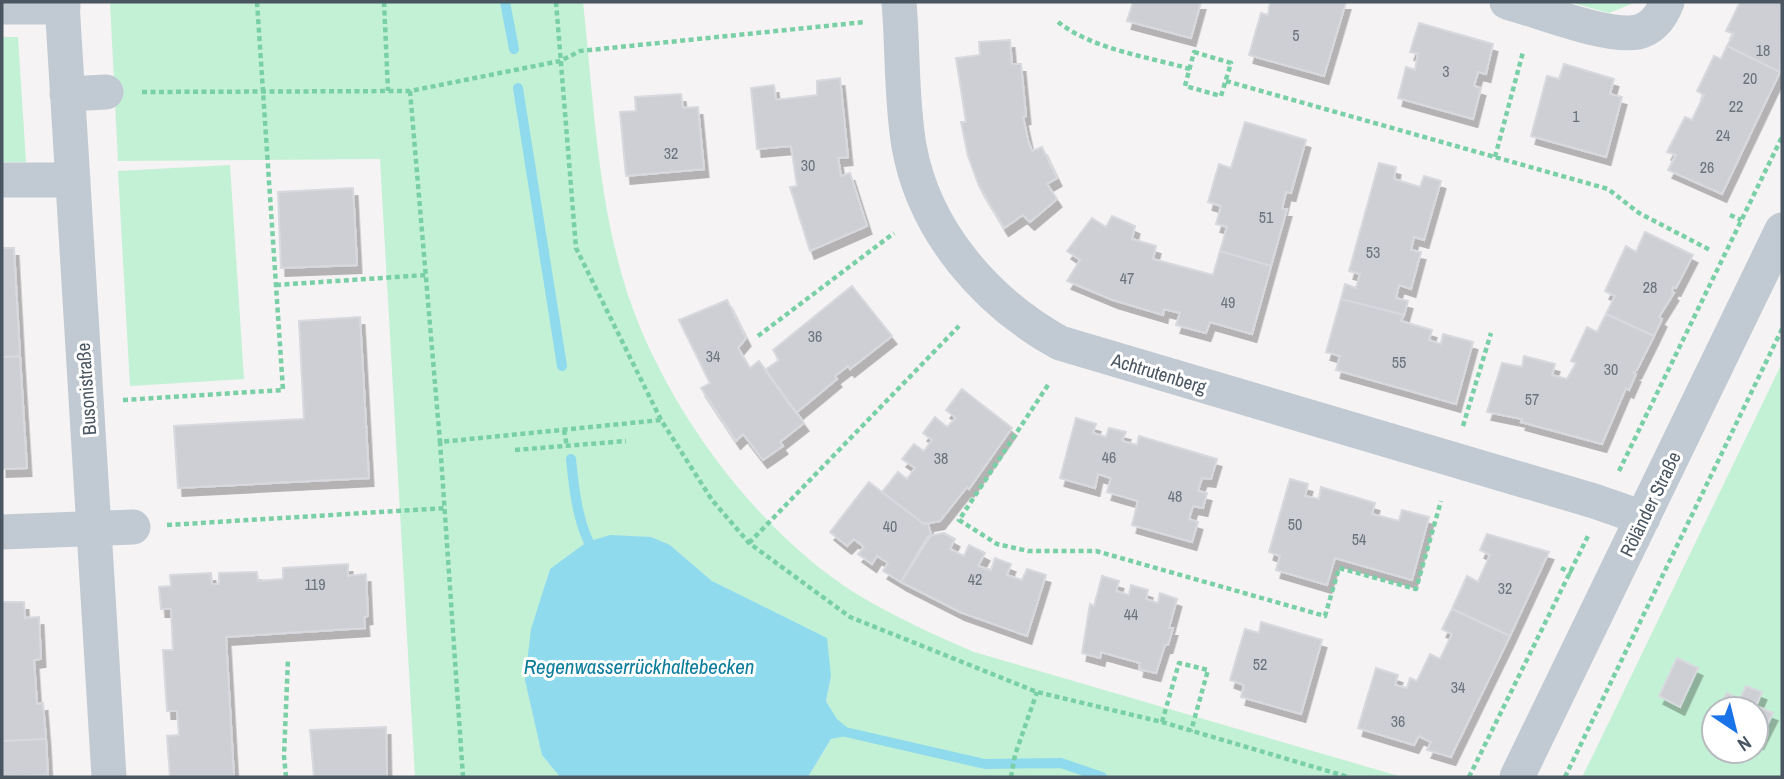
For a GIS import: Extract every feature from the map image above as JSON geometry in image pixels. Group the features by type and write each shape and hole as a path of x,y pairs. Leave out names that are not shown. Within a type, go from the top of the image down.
{"street":[{"name":"Achtrutenberg","path":"899,2 909,146 923,195 947,242 991,295 1026,324 1060,343 1594,501 1643,518"},
{"path":"1507,2 1616,33 1641,31 1660,18 1667,2"},
{"path":"2,8 62,5"},
{"name":"Busonistraße","path":"62,5 109,777"},
{"path":"67,94 106,92"},
{"path":"2,180 73,180"},
{"name":"Röländer Straße","path":"1517,777 1782,230"},
{"path":"2,532 133,527"}],"path":[{"path":"87,402 283,390 257,2"},
{"path":"384,2 388,91"},
{"path":"556,2 576,248 661,420 712,500 749,543 850,617 1037,692 1162,722 1348,777"},
{"path":"1058,22 1073,34 1095,42 1190,69"},
{"path":"106,92 410,91 560,61 580,51 857,23"},
{"path":"1194,52 1231,62 1226,81 1221,96 1185,86 1194,52"},
{"path":"1495,157 1522,52"},
{"path":"1226,81 1608,190 1639,213 1712,251"},
{"path":"410,91 446,508 463,777"},
{"path":"1617,475 1782,137"},
{"path":"758,337 894,233"},
{"path":"276,285 426,275"},
{"path":"749,543 959,326"},
{"path":"1564,777 1782,329"},
{"path":"1463,425 1491,333"},
{"path":"1048,385 959,520 996,544 1028,551 1096,551 1325,616 1339,568 1416,589 1441,501"},
{"path":"440,442 661,420"},
{"path":"564,430 567,447"},
{"path":"515,450 626,441"},
{"path":"133,527 446,508"},
{"path":"1469,777 1590,533"},
{"path":"286,777 284,755 288,659"},
{"path":"1162,722 1179,663 1208,670 1191,731"},
{"path":"1011,777 1015,755 1037,692"}],"green space":[{"path":"110,2 583,2 607,211 623,279 639,323 659,368 684,413 745,496 780,533 817,566 855,593 914,625 974,652 1402,777 808,777 831,739 837,719 826,701 831,676 759,605 712,581 670,545 550,569 545,584 542,755 560,777 415,777 380,159 118,161"},
{"path":"1569,2 1636,2 1609,13"},
{"path":"2,37 18,37 26,162 2,162"},
{"path":"230,165 244,379 130,386 118,171"},
{"path":"1782,363 1782,777 1582,777"}],"water":[{"name":"Regenwasserrückhaltebecken","path":"610,535 651,537 670,545 712,581 827,638 831,676 826,701 837,719 855,734 831,739 808,777 560,777 542,755 525,680 531,629 550,569 587,542"}],"building":[{"path":"1133,2 1201,2 1191,38 1127,21"},
{"path":"1270,2 1346,2 1324,76 1249,55 1261,13 1268,15"},
{"path":"1740,2 1782,2 1780,72 1727,46 1734,34 1726,31"},
{"path":"1419,23 1493,44 1486,74 1478,72 1474,86 1481,88 1473,119 1398,98 1406,67 1415,70 1418,54 1410,52"},
{"path":"1010,40 1012,64 1021,64 1026,116 1023,117 1028,140 1032,151 1042,147 1057,178 1047,184 1057,199 1030,222 1023,215 1004,228 979,186 968,156 961,122 966,122 956,58 980,55 979,42"},
{"path":"1727,46 1780,72 1722,194 1668,170 1676,155 1667,152 1685,117 1692,120 1704,95 1697,91 1714,56 1721,59"},
{"path":"1564,64 1614,79 1610,94 1622,97 1606,157 1531,136 1547,76 1559,79"},
{"path":"840,78 848,157 838,158 841,176 850,173 867,226 810,251 790,187 797,186 791,146 757,149 751,88 774,85 776,100 817,95 817,81"},
{"path":"681,94 683,108 698,107 704,169 626,176 620,112 636,111 635,97"},
{"path":"1245,122 1306,140 1291,193 1286,192 1282,209 1287,209 1271,266 1220,251 1227,227 1216,224 1221,206 1208,202 1219,164 1231,168"},
{"path":"1379,163 1396,167 1394,179 1420,187 1424,176 1441,181 1424,240 1414,237 1411,250 1421,252 1411,289 1399,285 1396,298 1408,301 1404,315 1341,299 1345,284 1356,288 1360,274 1349,271"},
{"path":"353,188 357,265 281,268 278,192"},
{"path":"1112,216 1135,226 1132,239 1156,246 1153,259 1213,275 1220,251 1271,266 1252,334 1210,322 1206,333 1176,325 1180,313 1164,309 1163,315 1113,300 1067,281 1080,260 1067,251 1092,218 1106,227"},
{"path":"1645,232 1693,255 1676,288 1673,287 1674,293 1659,317 1662,319 1654,336 1606,314 1615,296 1605,291 1626,246 1636,252"},
{"path":"2,248 14,248 20,356 2,357"},
{"path":"852,286 892,336 850,369 848,366 835,376 837,379 796,413 765,370 779,360 773,350"},
{"path":"1341,299 1404,315 1401,321 1432,330 1429,340 1441,344 1443,334 1473,342 1456,404 1336,370 1340,356 1326,352"},
{"path":"727,300 746,338 738,348 750,368 759,361 804,423 780,442 783,446 763,460 743,434 736,441 701,388 710,383 679,320"},
{"path":"1606,314 1654,336 1633,373 1636,374 1629,390 1626,388 1602,444 1521,422 1522,419 1487,412 1502,363 1522,367 1524,356 1555,364 1552,375 1567,379 1576,363 1571,361 1587,327 1597,332"},
{"path":"360,317 369,478 178,488 174,426 304,419 299,321"},
{"path":"20,356 27,468 2,469 2,357"},
{"path":"962,389 1012,428 969,489 967,487 940,521 924,524 882,492 898,472 907,479 915,468 902,459 914,444 924,451 932,440 923,433 935,417 947,427 956,418 946,410"},
{"path":"1076,418 1096,424 1093,433 1106,437 1109,428 1126,432 1122,441 1137,445 1139,436 1217,459 1211,479 1202,478 1198,491 1207,493 1203,508 1193,506 1189,519 1198,522 1192,542 1132,525 1138,501 1107,492 1111,478 1098,474 1095,488 1060,478"},
{"path":"1290,479 1308,484 1305,496 1319,499 1321,487 1375,503 1372,514 1399,521 1402,510 1429,517 1412,580 1335,558 1327,585 1276,570 1280,556 1269,552"},
{"path":"869,482 924,524 928,523 931,535 901,582 883,571 888,563 877,556 872,564 858,554 864,547 854,539 847,546 830,532"},
{"path":"944,533 955,539 950,549 964,556 969,545 985,553 978,566 991,570 995,558 1011,564 1007,575 1022,580 1027,569 1046,575 1027,636 960,612 901,582 928,536"},
{"path":"1487,534 1549,552 1510,636 1452,609 1467,576 1478,582 1490,555 1480,550"},
{"path":"348,564 348,576 366,574 368,616 364,617 365,628 226,637 234,777 170,777 167,736 179,735 177,711 167,711 163,650 173,650 171,609 161,609 159,587 171,586 170,575 211,573 212,584 219,584 219,573 257,572 258,581 283,579 283,568"},
{"path":"1102,576 1119,581 1116,591 1129,595 1131,585 1148,590 1146,599 1158,603 1160,593 1177,599 1169,628 1173,628 1156,673 1139,669 1140,663 1101,652 1100,658 1082,653 1090,604 1094,606"},
{"path":"2,602 24,602 25,618 39,617 41,659 34,660 37,704 43,703 46,739 2,741"},
{"path":"1452,609 1510,636 1451,757 1427,750 1431,742 1419,736 1414,745 1358,728 1376,668 1398,675 1395,685 1407,688 1410,678 1417,681 1430,654 1440,659 1452,634 1442,629"},
{"path":"1261,622 1322,640 1301,714 1241,697 1244,685 1230,680 1245,629 1259,633"},
{"path":"1677,658 1698,668 1680,707 1659,696"},
{"path":"1746,686 1762,692 1761,695 1742,695"},
{"path":"386,727 387,777 314,777 310,730"},
{"path":"46,739 48,775 2,777 2,741"}],"waterway":[{"path":"505,2 514,49"},
{"path":"518,88 562,366"},
{"path":"571,459 575,496 584,532 595,554"},
{"path":"841,731 985,764 1061,763 1102,777"}]}
